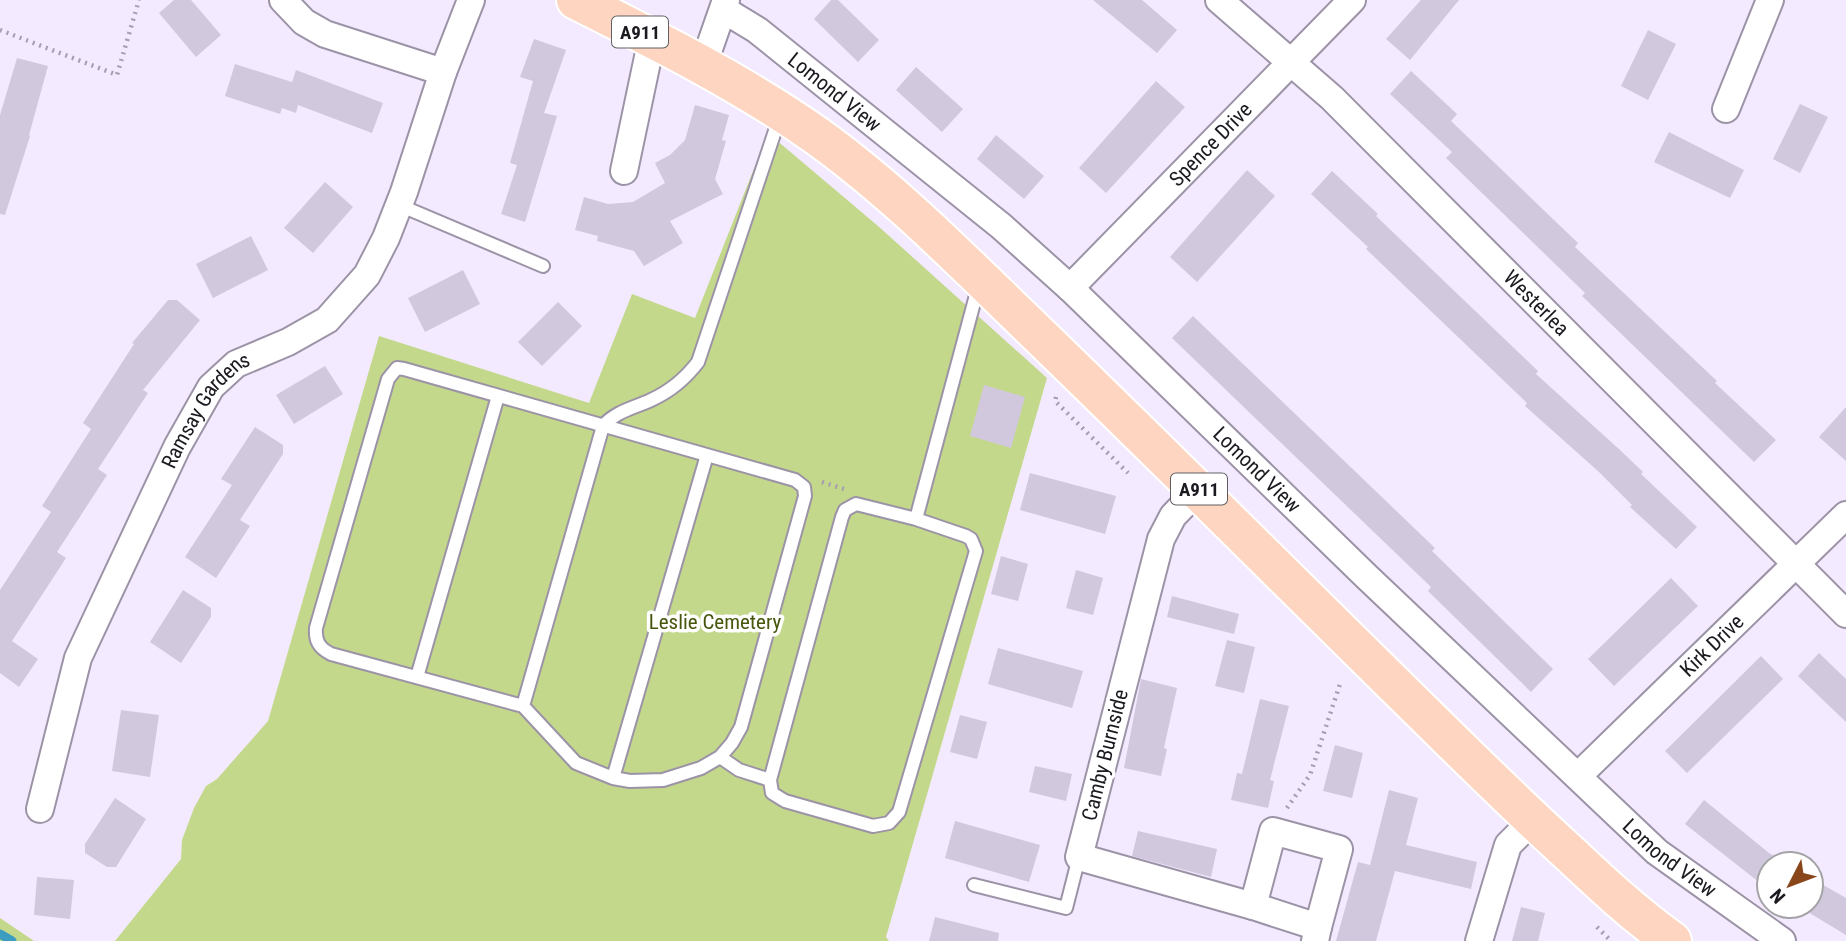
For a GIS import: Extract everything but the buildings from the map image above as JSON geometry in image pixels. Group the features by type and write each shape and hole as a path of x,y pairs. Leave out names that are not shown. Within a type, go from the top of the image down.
{"main road":[{"name":"A911","path":"576,0 652,38 781,112 886,189 980,276 1199,489 1331,623 1533,820 1606,887 1672,941"}],"street":[{"path":"283,0 304,22 326,34 443,72"},
{"name":"Ramsay Gardens","path":"40,809 78,658 177,447 211,387 236,364 288,342 327,320 367,275 399,205 443,72 471,0"},
{"name":"Westerlea","path":"1219,0 1332,98 1846,614"},
{"name":"Spence Drive","path":"1070,288 1352,0"},
{"path":"1726,109 1770,0"},
{"path":"702,66 725,5"},
{"name":"Lomond View","path":"725,5 1001,226 1070,288 1366,576 1657,852 1782,941"},
{"path":"624,171 652,38"},
{"name":"Camby Burnside","path":"1079,857 1161,539 1173,516 1199,489"},
{"name":"Kirk Drive","path":"1577,776 1846,514"},
{"path":"1479,941 1508,845 1533,820"},
{"path":"1079,857 1253,906 1317,934 1339,849 1273,831 1253,906"}],"lane":[{"path":"523,706 603,426 623,411 671,389 687,376 698,362 781,112"},
{"path":"399,205 543,266"},
{"path":"916,519 980,276"},
{"path":"397,368 603,426 795,481 804,487 805,496 741,727 733,743 720,757 701,768 646,783 614,778 576,764 523,706 324,650 315,636 391,373 397,368"},
{"path":"417,677 498,396"},
{"path":"614,778 707,455"},
{"path":"863,504 916,519 966,536 971,539 976,551 899,812 889,823 873,826 785,802 772,793 770,780 845,510 850,506 863,504"},
{"path":"720,757 739,770 770,780"},
{"path":"974,885 1066,908 1079,857"}],"path":[{"path":"0,30 117,75 139,0"},
{"path":"804,487 817,481 841,486 850,506"},
{"path":"1273,831 1310,775 1341,681"}],"green space":[{"name":"Leslie Cemetery","path":"768,133 878,226 1047,378 886,937 889,941 115,941 181,859 182,840 206,786 217,779 268,721 379,336 589,403 632,294 695,318"},
{"path":"0,918 34,941 0,941"}],"waterway":[{"path":"0,934 12,941"}]}
